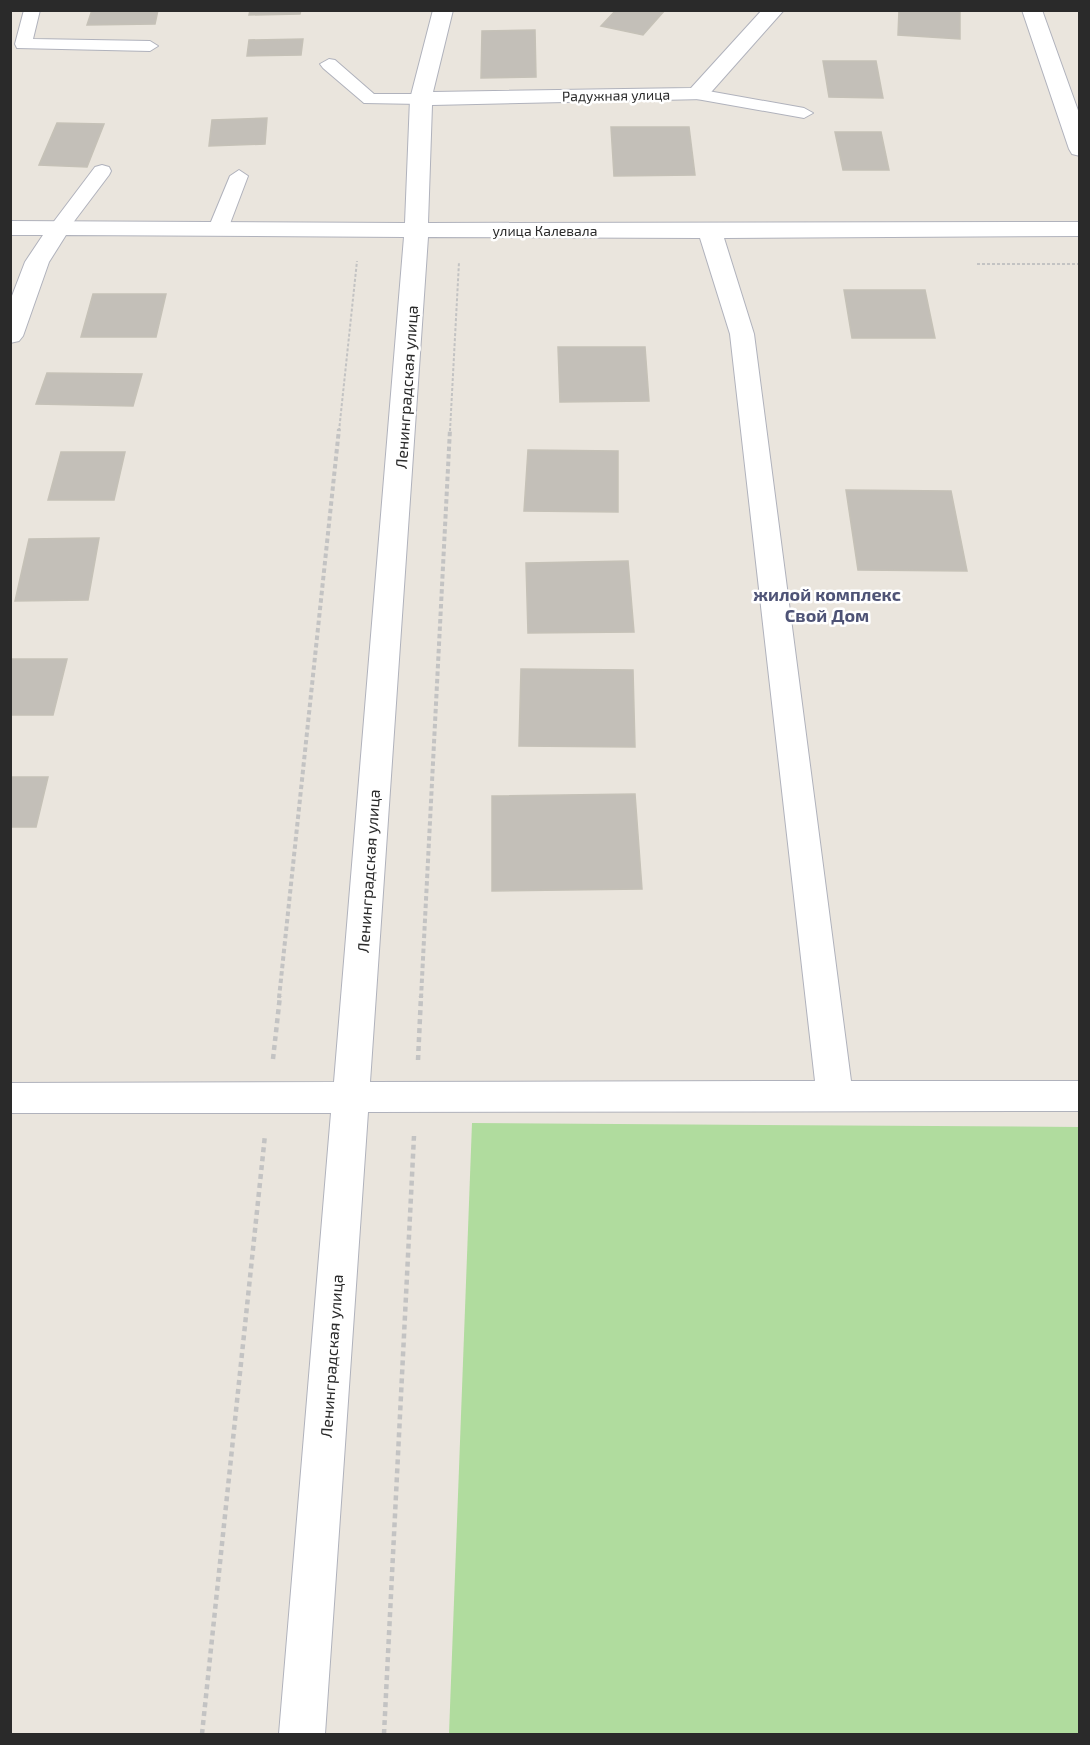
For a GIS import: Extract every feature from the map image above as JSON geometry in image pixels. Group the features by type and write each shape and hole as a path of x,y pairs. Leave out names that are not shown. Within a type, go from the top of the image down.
{"street":[{"name":"Ленинградская улица","path":"302,1734 417,230 421,99 443,10"},
{"path":"697,94 774,10"},
{"path":"1032,10 1080,150"},
{"name":"Радужная улица","path":"421,99 697,94"},
{"name":"улица Калевала","path":"10,228 1080,230"},
{"path":"10,336 37,262 59,228"},
{"path":"710,231 742,334 835,1097"},
{"path":"10,342 37,262"},
{"path":"10,1098 1080,1096"}],"lane":[{"path":"32,10 23,44 150,46"},
{"path":"329,64 370,99 421,99"},
{"path":"697,94 804,113"},
{"path":"59,228 102,171"},
{"path":"218,229 239,176"}],"path":[{"path":"202,1734 361,230"},
{"path":"384,1734 459,262"}],"green space":[{"path":"472,1123 1079,1127 1079,1734 449,1734"}],"building":[{"path":"92,10 158,10 155,24 87,25"},
{"path":"250,10 301,10 300,14 249,15"},
{"path":"616,10 665,10 643,35 601,26"},
{"path":"899,10 960,10 960,39 898,35"},
{"path":"535,30 536,77 481,78 482,31"},
{"path":"303,39 301,55 247,56 249,40"},
{"path":"823,61 876,61 883,98 829,97"},
{"path":"267,118 265,144 209,146 212,120"},
{"path":"57,123 104,124 87,167 39,165"},
{"path":"611,127 689,127 695,175 614,176"},
{"path":"835,132 881,132 889,170 843,170"},
{"path":"844,290 925,290 935,338 852,338"},
{"path":"93,294 166,294 156,337 81,337"},
{"path":"558,347 645,347 649,401 560,402"},
{"path":"47,373 142,374 133,406 36,404"},
{"path":"528,450 618,451 618,512 524,511"},
{"path":"61,452 125,452 114,500 48,500"},
{"path":"846,490 951,491 967,571 858,570"},
{"path":"99,538 88,600 15,601 29,539"},
{"path":"628,561 634,632 528,633 526,563"},
{"path":"10,659 67,659 53,715 10,715"},
{"path":"521,669 633,670 635,747 519,746"},
{"path":"10,777 48,777 36,827 10,827"},
{"path":"635,794 642,889 492,891 492,796"}],"district":[{"name":"жилой комплекс Свой Дом","path":"827,604"}]}
